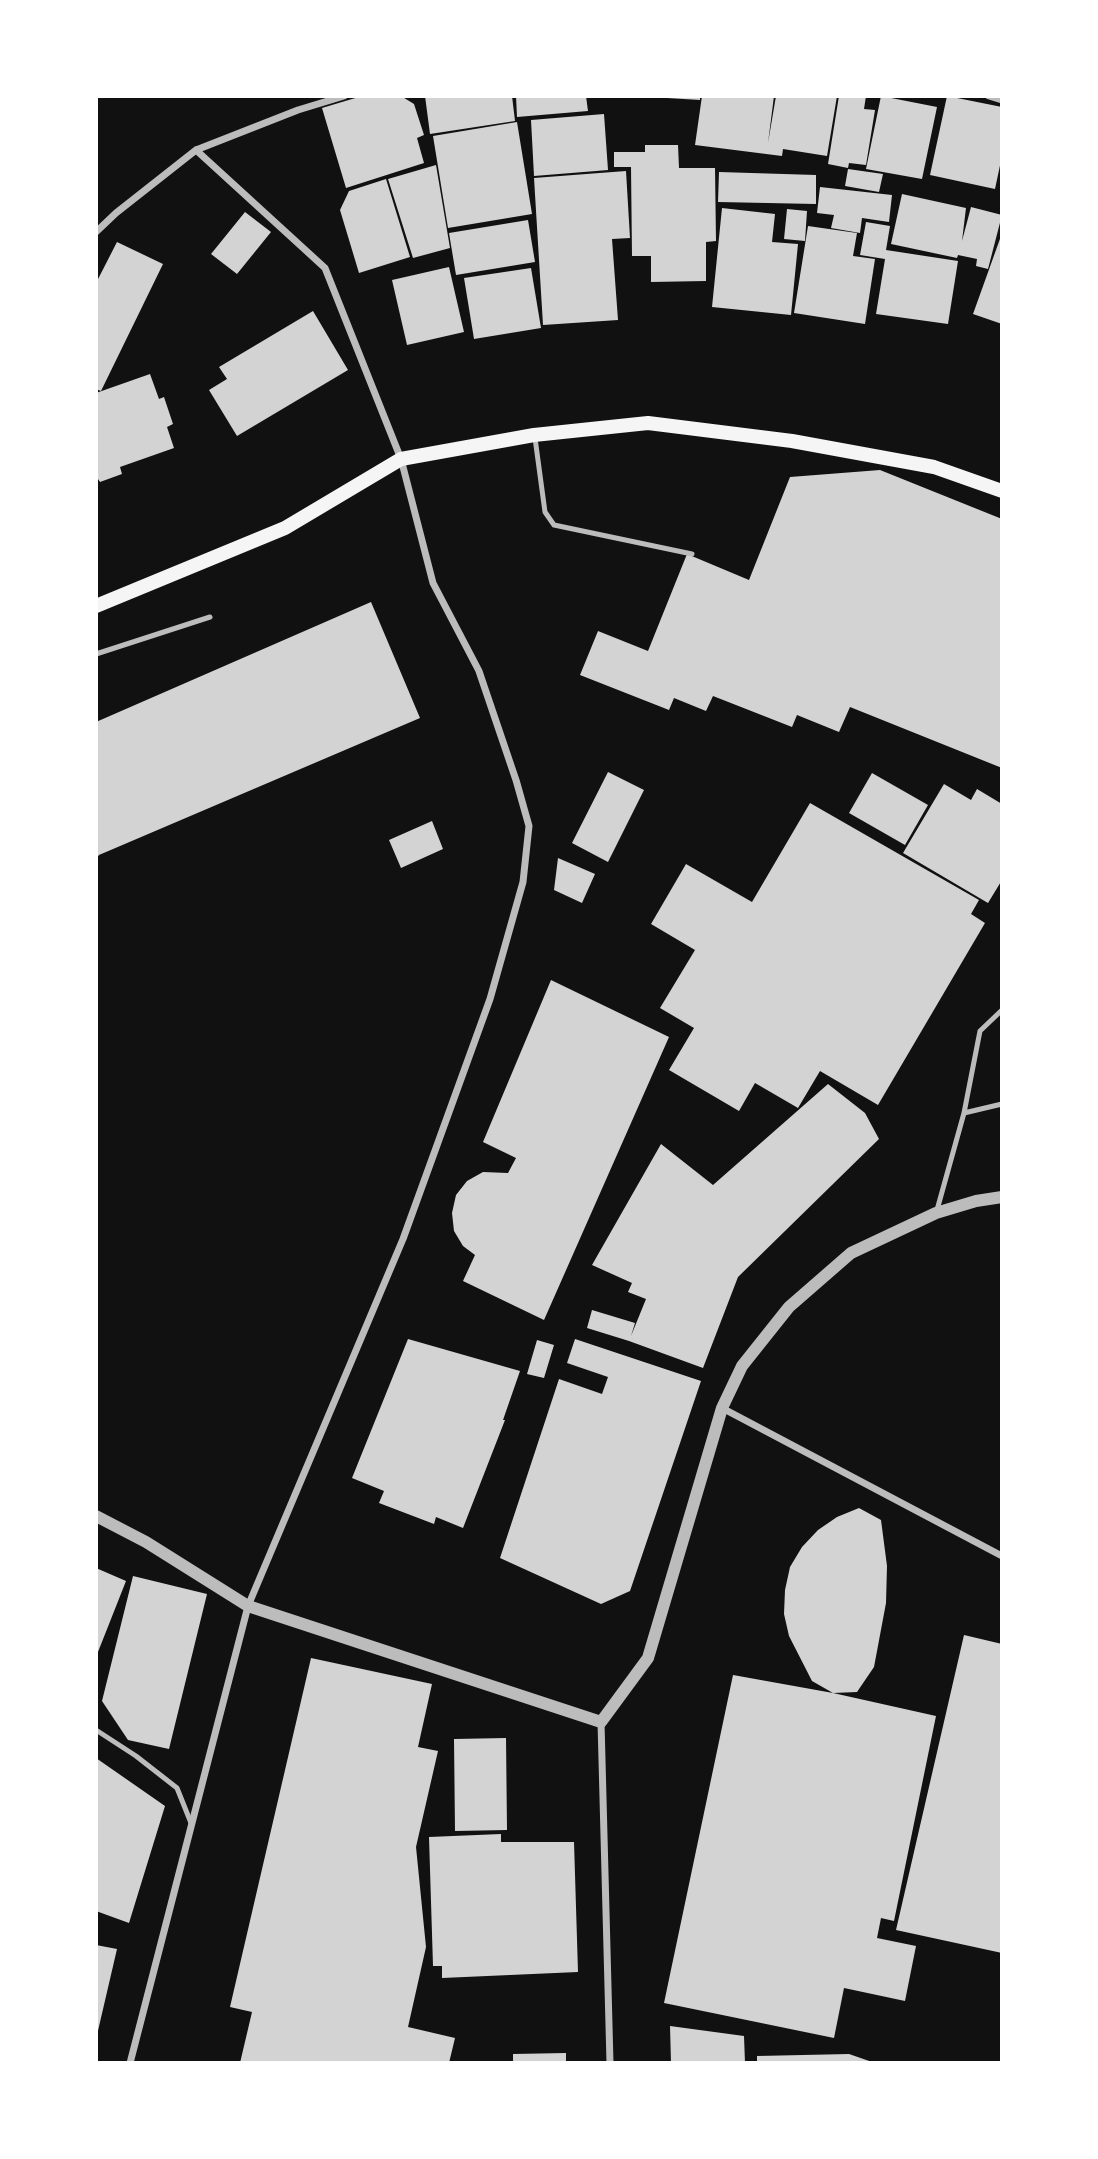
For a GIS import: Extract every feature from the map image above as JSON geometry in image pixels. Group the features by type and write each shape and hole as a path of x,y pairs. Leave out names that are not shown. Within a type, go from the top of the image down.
{"main road":[{"path":"96,606 285,528 401,460 534,435 648,424 792,440 934,467 1002,491"}],"street":[{"path":"96,232 196,150 298,110 344,96"},
{"path":"989,96 1002,100"},
{"path":"130,2063 248,1606 402,1239 490,999 523,883 529,826 478,671 433,583 401,460 325,268 196,150"},
{"path":"610,2063 601,1722 648,1658 722,1408 742,1366 789,1307 851,1253 936,1213 976,1201 1002,1197"},
{"path":"722,1408 1002,1556"},
{"path":"96,1516 146,1542 248,1606 601,1722"}],"lane":[{"path":"534,435 545,512 554,525 692,554"},
{"path":"96,654 209,617"},
{"path":"936,1213 964,1113 980,1031 1002,1010"},
{"path":"964,1113 1002,1104"},
{"path":"96,1730 136,1756 177,1788 192,1826"}],"building":[{"path":"362,96 401,96 414,104 424,135 417,138 424,163 346,188 322,108"},
{"path":"425,96 512,96 515,121 430,134"},
{"path":"516,96 586,96 588,111 517,117"},
{"path":"700,96 700,100 667,98"},
{"path":"702,96 774,96 768,143 776,96 837,96 827,156 783,149 782,156 695,145"},
{"path":"839,96 866,96 864,109 875,110 866,165 849,163 848,168 828,164"},
{"path":"881,96 937,107 922,179 866,169"},
{"path":"947,96 1002,107 1002,156 995,189 930,175"},
{"path":"604,114 608,170 534,176 531,120"},
{"path":"517,122 532,214 448,228 433,136"},
{"path":"645,145 678,145 679,168 715,168 716,241 706,242 706,281 651,282 651,256 632,256 631,167 614,167 614,152 645,152"},
{"path":"436,165 450,248 413,258 388,179"},
{"path":"848,169 883,174 879,192 845,186"},
{"path":"626,171 630,238 612,239 618,320 543,325 534,178"},
{"path":"719,172 816,175 816,204 718,202"},
{"path":"386,179 410,257 359,273 340,210 349,191"},
{"path":"820,187 892,195 889,222 862,218 860,233 831,228 834,215 817,213"},
{"path":"902,194 966,208 962,241 971,207 1002,215 988,269 976,266 977,259 958,255 957,258 891,244"},
{"path":"722,208 775,214 772,242 798,244 791,315 712,307"},
{"path":"787,209 807,211 805,241 784,239"},
{"path":"245,212 271,232 237,274 211,254"},
{"path":"528,220 535,262 456,275 449,233"},
{"path":"866,222 890,226 886,250 958,261 948,324 876,314 885,259 860,255"},
{"path":"808,226 857,233 853,256 875,259 865,324 794,313"},
{"path":"1002,237 1002,324 973,314"},
{"path":"117,242 163,264 101,391 96,389 96,283"},
{"path":"449,267 464,332 407,345 392,280"},
{"path":"531,268 541,328 474,339 464,278"},
{"path":"313,311 348,370 237,436 209,390 227,379 219,367"},
{"path":"150,374 159,399 164,397 173,424 167,427 174,448 120,467 122,474 100,482 96,476 96,393"},
{"path":"880,470 1002,519 1002,768 850,707 839,732 797,715 792,727 713,696 706,711 674,698 669,710 580,675 598,631 648,651 687,554 749,580 790,477"},
{"path":"371,602 420,718 99,855 96,859 96,722"},
{"path":"608,772 644,790 608,862 572,843"},
{"path":"872,773 928,805 905,845 849,813"},
{"path":"944,784 971,800 977,789 1002,804 1002,880 988,903 903,853"},
{"path":"810,803 979,900 971,914 985,923 878,1105 820,1071 798,1108 755,1083 739,1111 669,1070 694,1028 660,1008 695,950 651,924 686,864 752,902"},
{"path":"432,821 443,849 401,868 389,840"},
{"path":"558,858 595,874 582,903 554,890"},
{"path":"551,980 669,1037 544,1320 463,1281 475,1255 463,1246 454,1231 452,1213 456,1195 467,1181 483,1172 508,1173 516,1158 483,1142"},
{"path":"828,1084 865,1113 879,1139 738,1277 703,1368 587,1328 592,1310 635,1323 631,1336 646,1299 628,1292 632,1283 592,1265 661,1144 713,1185"},
{"path":"408,1339 520,1371 505,1420 463,1528 436,1517 434,1524 379,1503 384,1491 352,1478"},
{"path":"575,1339 701,1381 630,1591 601,1604 500,1558 559,1379 602,1394 608,1377 567,1363"},
{"path":"537,1340 554,1345 544,1378 527,1374"},
{"path":"859,1508 881,1520 887,1566 886,1603 874,1667 857,1692 833,1693 812,1681 789,1636 784,1614 785,1590 790,1567 802,1547 818,1530 837,1517"},
{"path":"96,1568 126,1581 96,1657"},
{"path":"133,1576 207,1594 169,1749 128,1740 102,1701"},
{"path":"964,1635 1002,1644 1002,1953 896,1930"},
{"path":"311,1658 432,1684 418,1747 438,1751 416,1847 426,1947 408,2027 455,2038 449,2063 240,2063 252,2012 230,2007"},
{"path":"733,1675 833,1693 936,1716 894,1921 881,1918 877,1938 916,1946 905,2001 844,1988 834,2038 664,2003"},
{"path":"506,1738 507,1830 455,1831 454,1739"},
{"path":"96,1758 165,1806 129,1923 96,1911"},
{"path":"501,1834 501,1842 574,1842 578,1972 442,1978 442,1966 433,1966 429,1837"},
{"path":"96,1945 117,1949 97,2035 96,2035"},
{"path":"670,2026 744,2036 745,2063 671,2063"},
{"path":"566,2053 566,2063 513,2063 513,2054"},
{"path":"849,2054 875,2063 757,2063 757,2056"}]}
